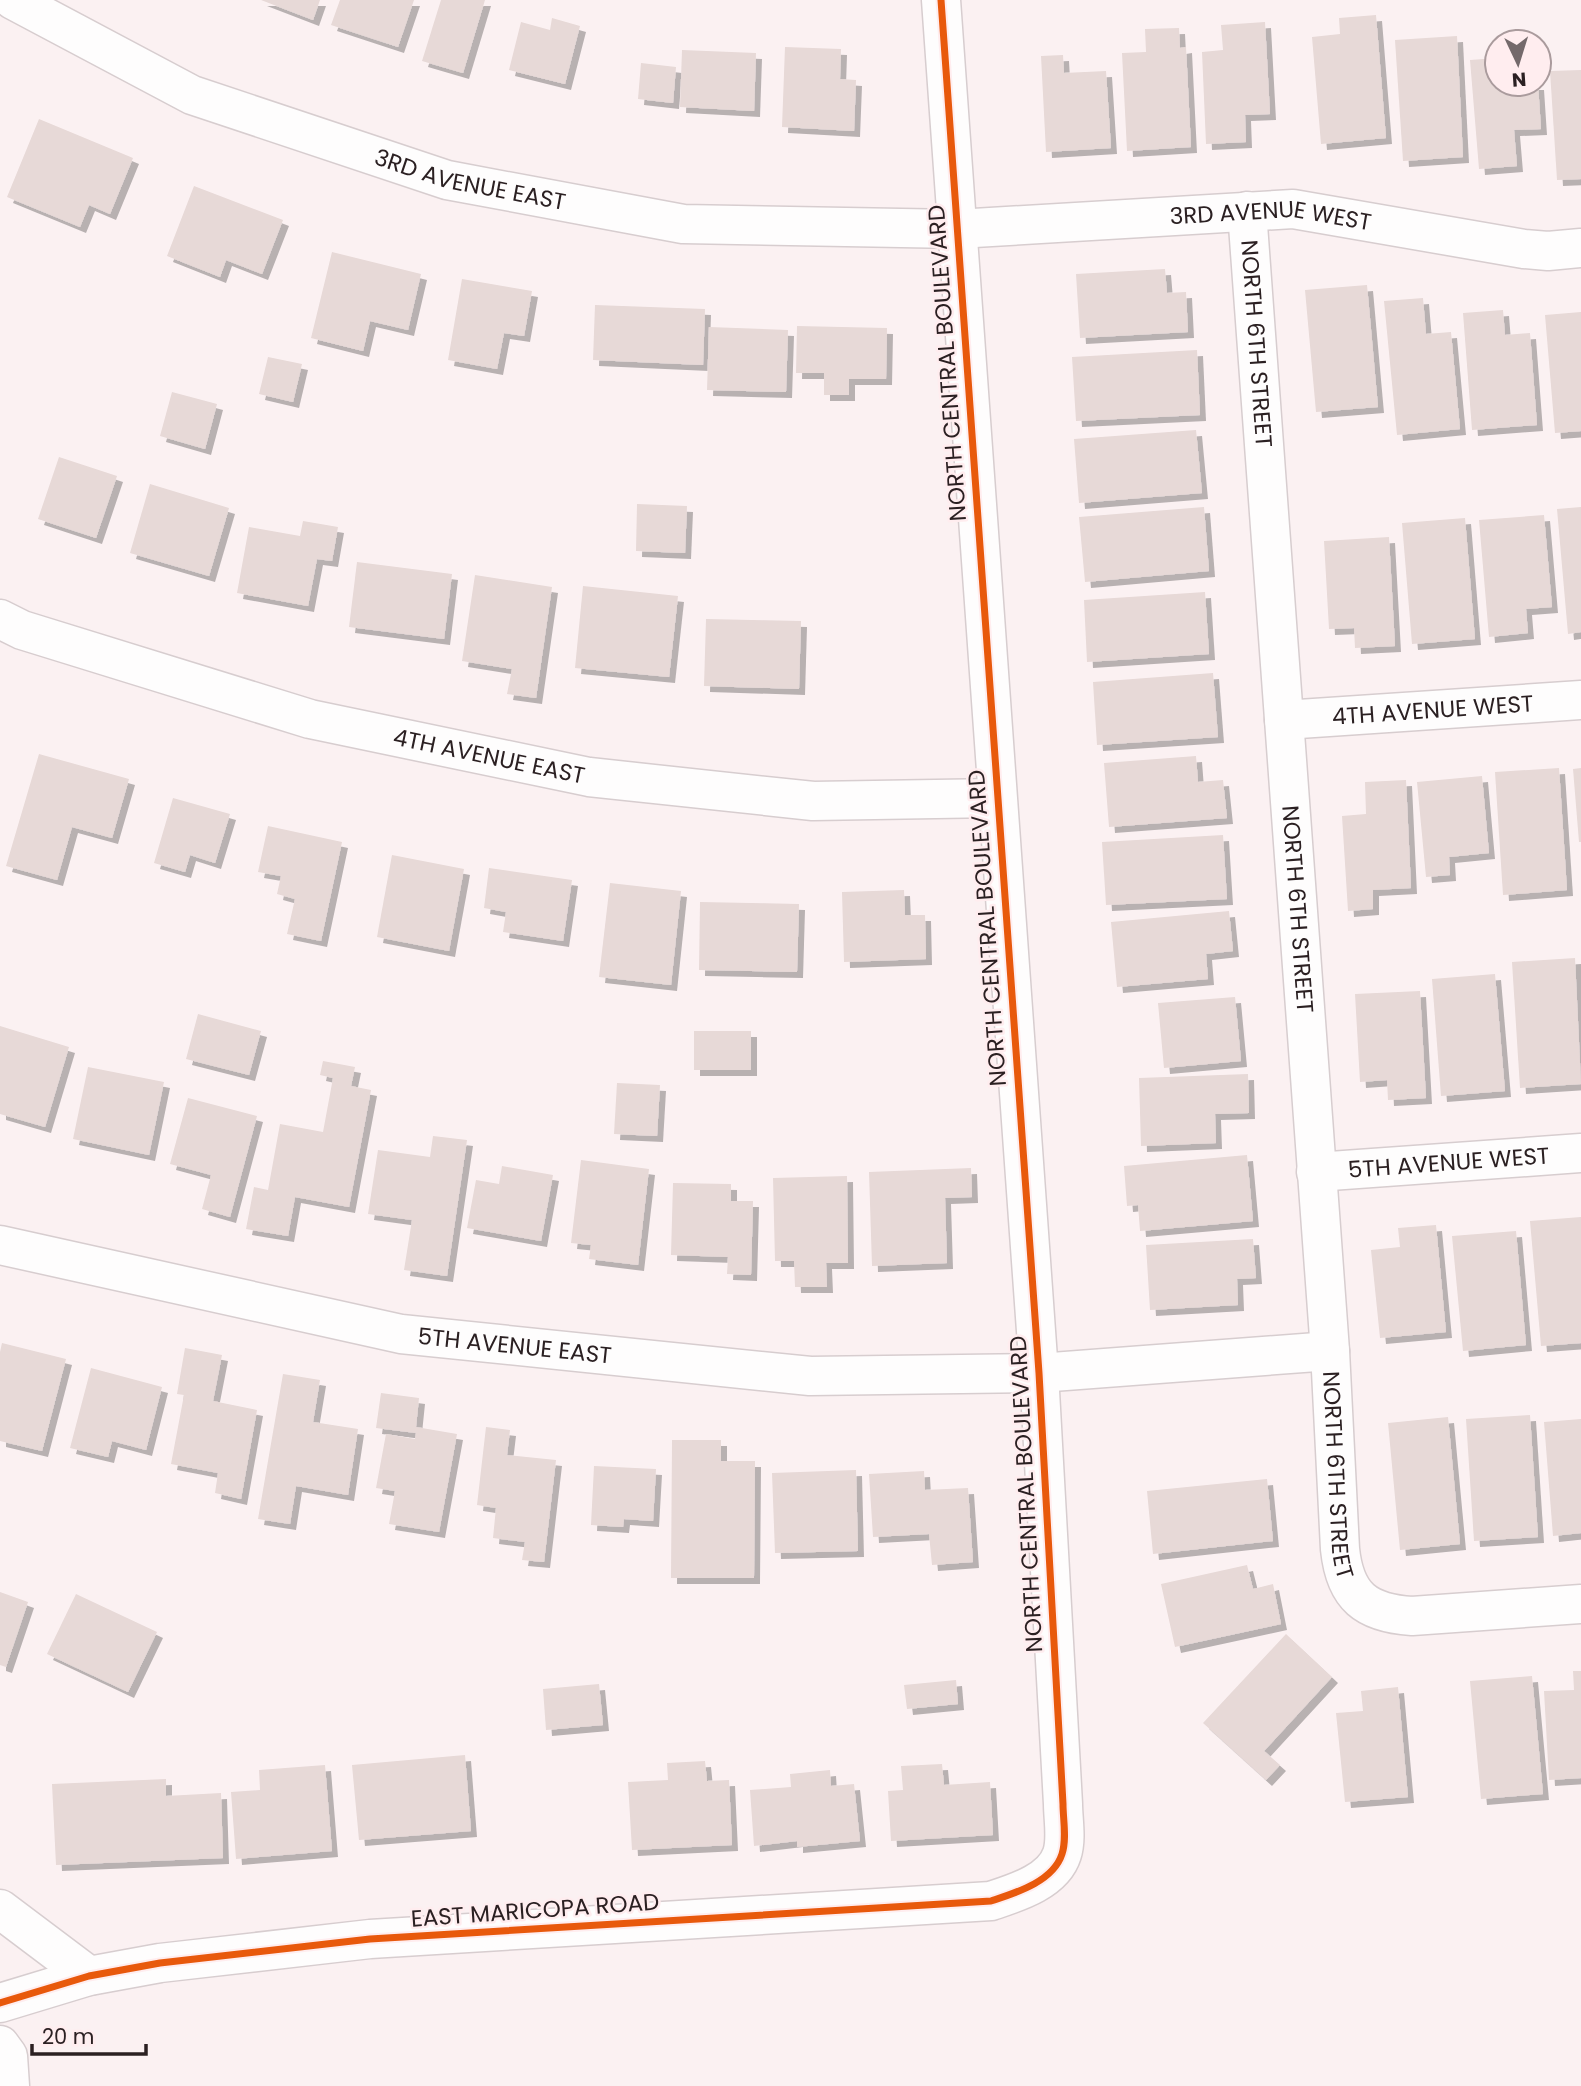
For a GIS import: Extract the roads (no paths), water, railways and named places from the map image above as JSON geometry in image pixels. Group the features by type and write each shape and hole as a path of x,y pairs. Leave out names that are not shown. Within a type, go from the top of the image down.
{"street":[{"name":"3RD AVENUE EAST","path":"13,0 192,95 447,180 683,224 957,229"},
{"name":"NORTH CENTRAL BOULEVARD","path":"941,0 1039,1373 1063,1804 1062,1854"},
{"name":"3RD AVENUE WEST","path":"957,229 1247,211 1309,211 1524,249 1548,251 1581,248"},
{"name":"NORTH 6TH STREET","path":"1247,211 1317,1172 1342,1564 1354,1594 1361,1602 1391,1615 1412,1616 1581,1604"},
{"name":"4TH AVENUE EAST","path":"0,619 22,630 310,719 589,777 813,801 997,798"},
{"name":"4TH AVENUE WEST","path":"1284,720 1581,700"},
{"name":"5TH AVENUE WEST","path":"1317,1172 1581,1153"},
{"name":"5TH AVENUE EAST","path":"0,1245 401,1334 810,1376 1039,1373 1329,1351"},
{"name":"EAST MARICOPA ROAD","path":"0,2003 89,1976 160,1963 370,1939 990,1901 1038,1881 1054,1868 1062,1854"},
{"path":"0,1909 89,1976"},
{"path":"0,2045 8,2056 10,2086"}]}
